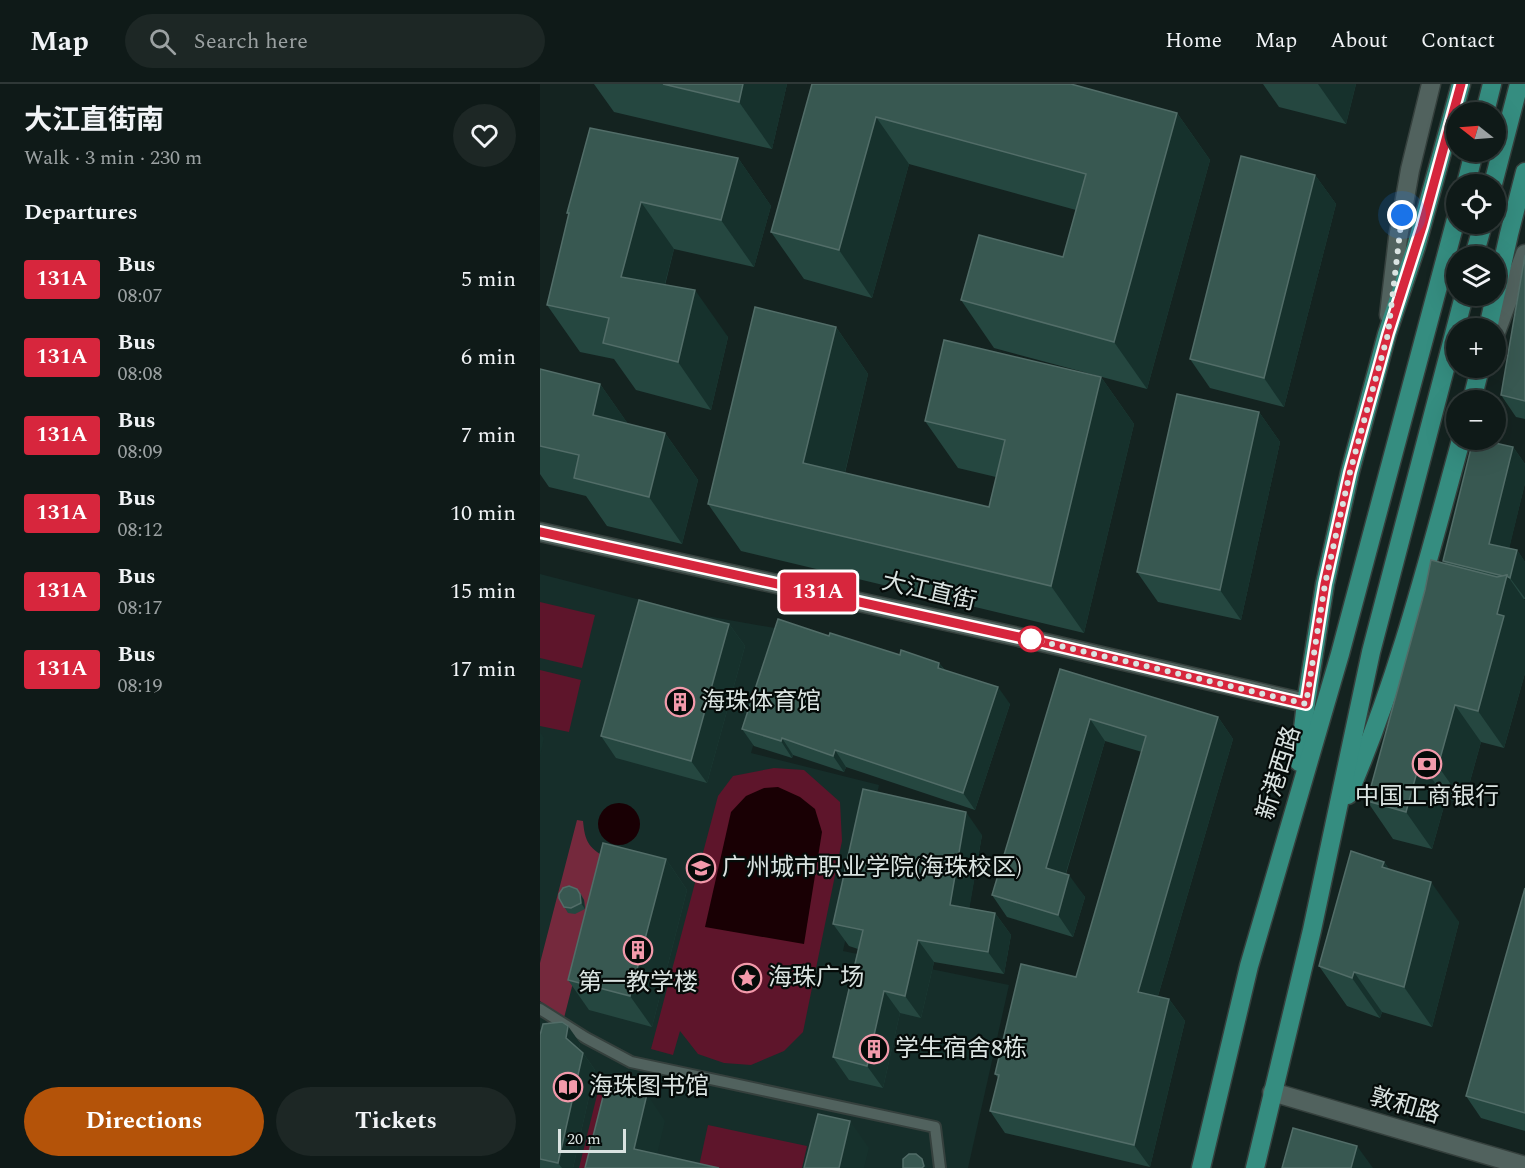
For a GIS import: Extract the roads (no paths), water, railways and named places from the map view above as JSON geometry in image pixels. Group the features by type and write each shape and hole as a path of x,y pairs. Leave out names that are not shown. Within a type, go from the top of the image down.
{"main road":[{"path":"1294,809 1306,704 1325,584 1350,472 1461,84"},
{"path":"1488,102 1492,84"},
{"path":"1496,174 1519,84"},
{"path":"1490,318 1525,172"},
{"name":"新港西路","path":"1201,1168 1249,966 1340,654 1452,234"},
{"path":"1255,1168 1312,930 1371,652 1461,306"},
{"path":"1334,827 1382,713 1428,583 1459,450"}],"street":[{"path":"1388,334 1398,238 1410,170 1431,84"},
{"path":"1501,318 1525,254"},
{"name":"大江直街","path":"540,532 1003,633 1306,704"},
{"name":"敦和路","path":"1272,1092 1525,1166"}],"lane":[{"path":"540,1009 586,1038 631,1062 935,1127 940,1168"}],"place":[{"name":"海珠体育馆","path":"680,702"},
{"name":"中国工商银行","path":"1427,764"},
{"name":"广州城市职业学院(海珠校区)","path":"701,868"},
{"name":"第一教学楼","path":"638,950"},
{"name":"海珠广场","path":"747,978"},
{"name":"学生宿舍8栋","path":"874,1049"},
{"name":"海珠图书馆","path":"568,1087"}]}
